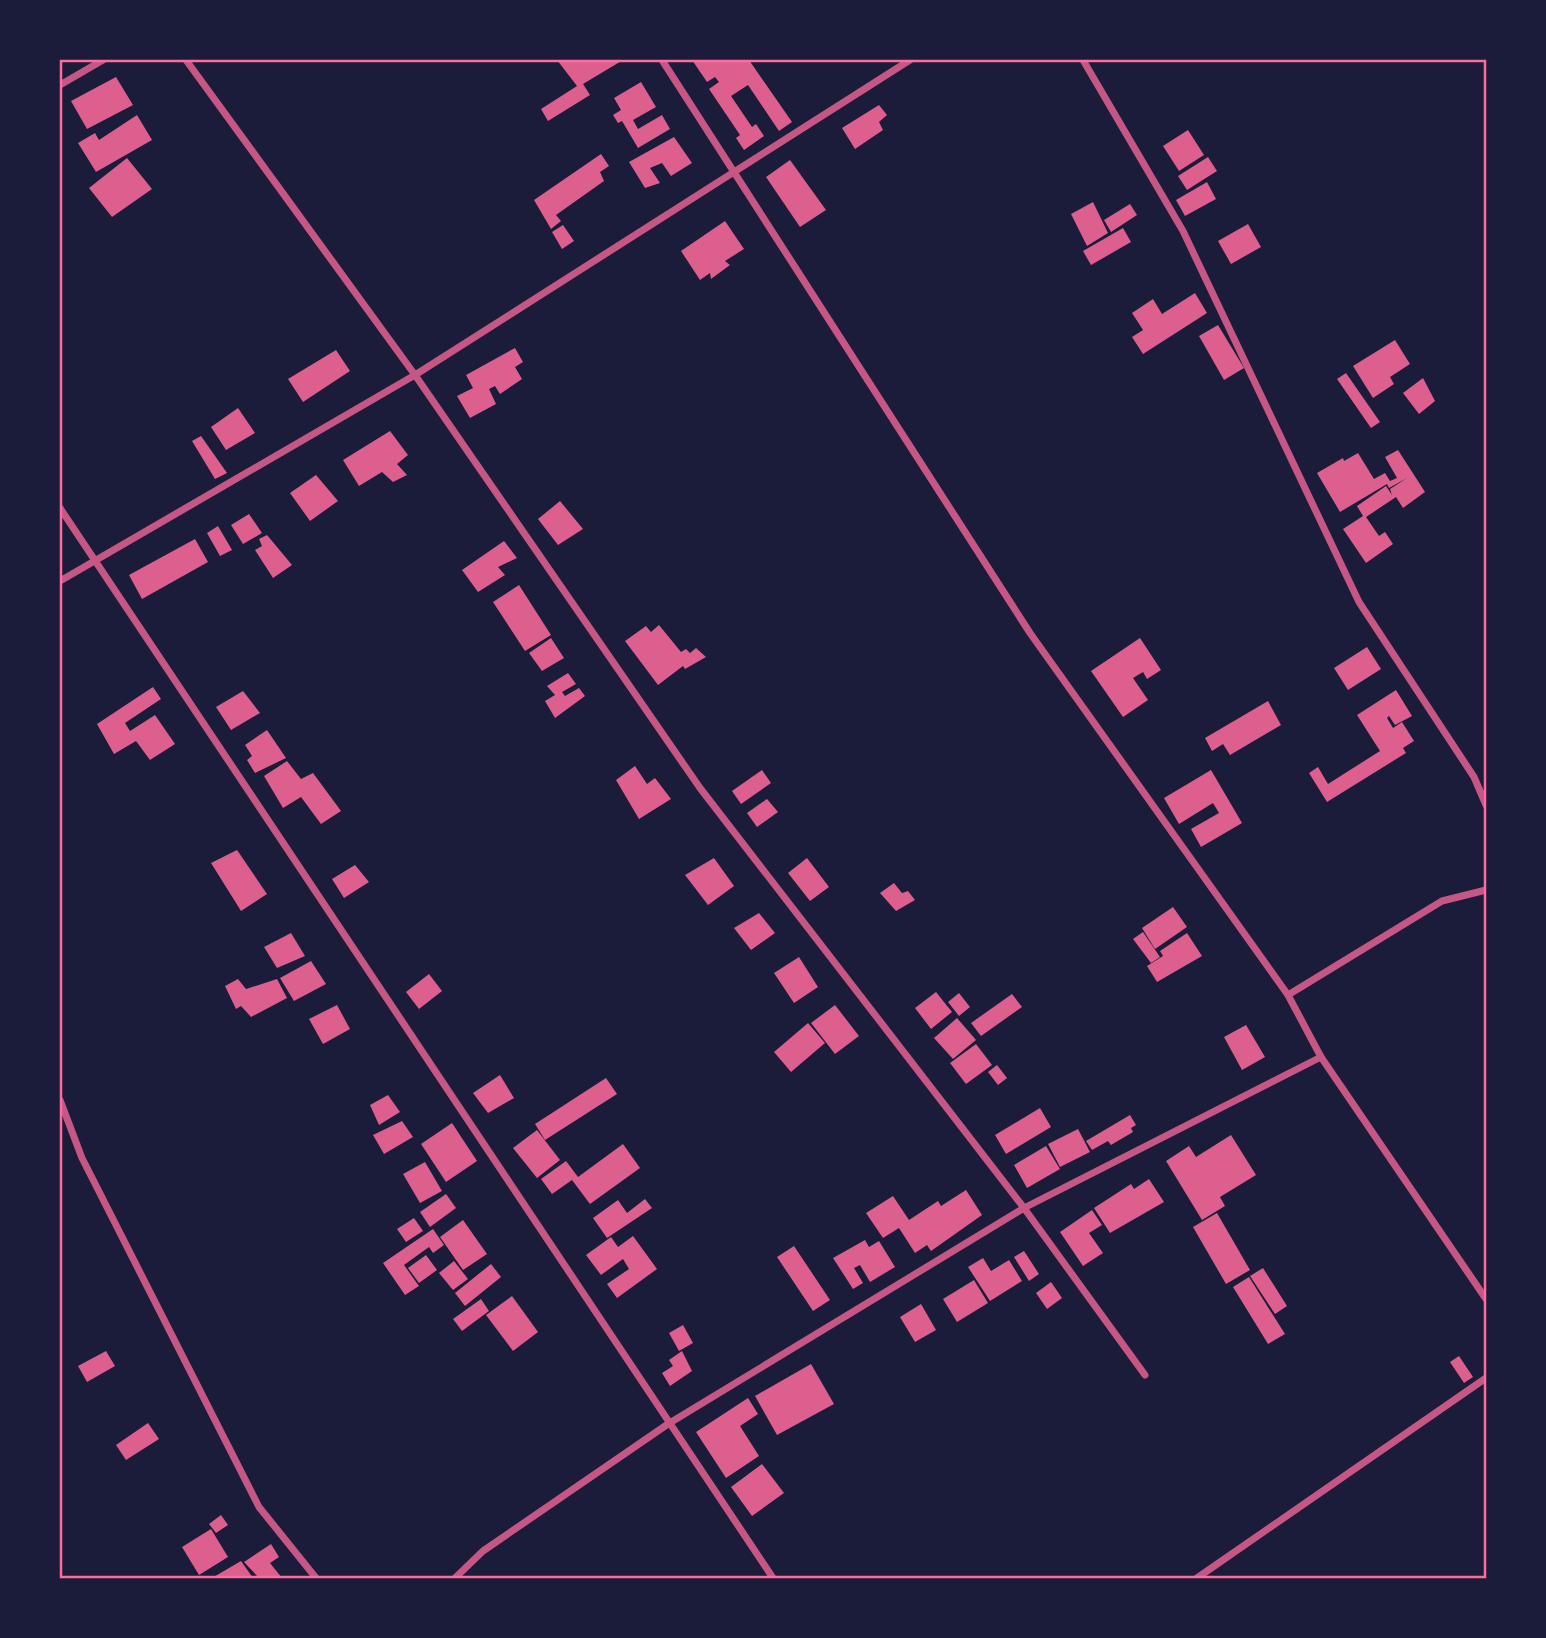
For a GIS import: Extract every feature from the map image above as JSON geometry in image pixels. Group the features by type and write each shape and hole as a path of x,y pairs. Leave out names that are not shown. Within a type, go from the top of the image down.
{"street":[{"path":"60,85 103,60"},
{"path":"186,60 415,375 700,788 1024,1208 1145,1375"},
{"path":"662,60 1030,633 1288,995 1321,1057 1486,1299"},
{"path":"60,581 415,375 910,60"},
{"path":"1083,60 1184,231 1359,602 1474,777 1486,805"},
{"path":"60,508 773,1578"},
{"path":"1288,995 1442,901 1486,890"},
{"path":"456,1578 483,1551 668,1424 1024,1208 1321,1057"},
{"path":"60,1100 82,1158 258,1507 316,1578"},
{"path":"1197,1578 1486,1378"}],"building":[{"path":"557,60 623,60 583,84 590,95 548,121 541,109 577,86"},
{"path":"692,60 749,60 792,122 779,131 748,85 731,96 752,127 756,124 764,136 744,150 736,138 740,135 709,89 719,82 715,77 707,82"},
{"path":"116,77 133,105 87,129 71,101"},
{"path":"641,82 656,107 633,120 638,129 662,115 670,129 638,148 622,121 618,123 613,115 621,110 614,98"},
{"path":"879,105 887,115 879,122 883,130 855,149 842,128"},
{"path":"137,115 152,140 96,172 78,143 95,133 99,140"},
{"path":"1188,130 1204,155 1179,171 1163,146"},
{"path":"674,137 692,163 671,176 662,163 650,168 660,183 645,188 629,162"},
{"path":"601,154 609,166 600,172 604,181 556,215 561,221 551,229 534,200"},
{"path":"1208,157 1217,171 1187,190 1178,176"},
{"path":"127,158 152,189 112,217 89,188"},
{"path":"790,160 826,210 800,227 766,177"},
{"path":"1207,182 1216,199 1185,216 1176,200"},
{"path":"1093,202 1108,233 1087,246 1071,214"},
{"path":"1130,204 1137,215 1111,232 1104,220"},
{"path":"725,221 744,249 725,261 730,265 711,279 710,273 700,280 681,251"},
{"path":"1248,224 1261,247 1231,264 1218,241"},
{"path":"563,225 574,241 562,249 552,232"},
{"path":"1123,228 1131,242 1091,265 1083,251"},
{"path":"1195,293 1207,313 1143,354 1132,337 1143,330 1132,313 1153,299 1162,314"},
{"path":"1218,325 1244,368 1224,380 1199,336"},
{"path":"1395,340 1410,364 1390,377 1394,384 1373,398 1353,366"},
{"path":"515,348 523,362 515,367 522,379 500,394 495,386 489,389 496,404 470,418 457,396 473,388 466,375"},
{"path":"336,350 350,371 303,402 288,379"},
{"path":"1346,373 1380,422 1371,428 1337,379"},
{"path":"1423,378 1435,401 1419,414 1403,393"},
{"path":"238,408 255,433 226,450 211,427"},
{"path":"390,431 408,455 397,464 407,475 393,482 382,472 359,486 343,460"},
{"path":"201,436 227,473 215,479 192,441"},
{"path":"1398,450 1425,492 1403,508 1396,497 1366,517 1379,536 1385,532 1393,544 1366,563 1343,529 1363,516 1357,506 1386,486 1392,495 1390,489 1407,478 1389,488 1387,484 1340,512 1317,473 1358,453 1374,479 1385,473 1390,481 1397,478 1385,457"},
{"path":"316,475 338,501 310,521 290,493"},
{"path":"560,501 583,529 558,545 538,519"},
{"path":"249,514 262,533 243,544 231,525"},
{"path":"218,526 232,550 220,556 207,533"},
{"path":"267,535 292,565 273,578 255,550 262,546 259,539"},
{"path":"195,539 208,562 142,599 129,575"},
{"path":"504,541 517,558 498,567 505,575 478,592 462,570"},
{"path":"519,585 551,635 525,651 493,602"},
{"path":"659,625 681,652 686,649 690,653 696,648 706,657 685,669 683,666 658,685 625,641 646,626 651,632"},
{"path":"551,638 564,658 542,671 529,653"},
{"path":"1140,638 1161,670 1147,679 1143,672 1133,678 1148,700 1123,717 1091,671"},
{"path":"1367,647 1381,669 1348,690 1334,668"},
{"path":"568,673 576,684 562,692 565,696 579,688 585,696 555,718 545,701 555,695 547,686"},
{"path":"153,687 161,699 125,723 130,731 155,715 175,744 150,760 136,741 114,754 97,724"},
{"path":"1396,690 1412,716 1395,725 1389,716 1387,718 1393,728 1402,722 1414,741 1403,748 1406,753 1327,802 1309,773 1318,767 1328,784 1380,751 1357,715"},
{"path":"243,691 260,713 231,730 216,707"},
{"path":"1268,701 1281,725 1230,755 1223,744 1212,751 1205,738"},
{"path":"267,730 286,758 255,773 247,760 252,756 245,745"},
{"path":"287,761 301,779 313,773 341,811 321,824 301,797 283,808 264,776"},
{"path":"635,766 647,784 655,778 671,799 639,819 616,780"},
{"path":"762,770 771,783 741,804 732,791"},
{"path":"1211,770 1242,823 1201,847 1191,829 1219,813 1213,803 1179,824 1164,798"},
{"path":"767,799 778,812 757,827 747,813"},
{"path":"237,850 267,894 241,911 211,863"},
{"path":"714,858 734,886 708,905 685,875"},
{"path":"807,858 829,887 810,901 788,873"},
{"path":"355,865 369,882 344,898 332,879"},
{"path":"894,883 902,893 908,891 915,900 896,911 880,893"},
{"path":"1173,907 1187,927 1155,949 1142,928"},
{"path":"759,913 775,933 751,950 734,928"},
{"path":"1143,932 1160,957 1151,963 1133,939"},
{"path":"291,933 305,956 277,968 264,947"},
{"path":"1187,933 1202,956 1157,982 1147,966 1163,956 1160,951"},
{"path":"799,957 818,987 794,1003 774,973"},
{"path":"311,961 326,984 294,1001 280,978"},
{"path":"429,974 442,991 419,1009 406,992"},
{"path":"238,979 246,989 277,979 287,998 251,1017 241,1006 236,1009 225,986"},
{"path":"936,992 952,1012 931,1029 915,1008"},
{"path":"959,993 970,1007 959,1016 948,1002"},
{"path":"1012,994 1022,1007 981,1036 971,1023"},
{"path":"337,1005 350,1029 323,1044 309,1019"},
{"path":"835,1005 859,1036 835,1054 811,1023"},
{"path":"957,1018 976,1040 953,1059 934,1038"},
{"path":"808,1023 825,1043 791,1072 774,1052"},
{"path":"1246,1025 1265,1057 1242,1070 1224,1037"},
{"path":"976,1044 992,1065 966,1084 950,1063"},
{"path":"997,1065 1007,1078 998,1085 988,1072"},
{"path":"500,1075 514,1098 488,1113 473,1093"},
{"path":"606,1078 617,1094 545,1140 535,1124"},
{"path":"388,1095 400,1112 379,1125 370,1105"},
{"path":"1040,1108 1051,1127 1006,1154 995,1135"},
{"path":"1130,1115 1136,1125 1131,1128 1133,1132 1111,1145 1108,1141 1092,1150 1086,1141"},
{"path":"402,1121 413,1137 384,1154 373,1135"},
{"path":"452,1123 477,1161 446,1182 421,1144"},
{"path":"1078,1129 1090,1152 1060,1167 1048,1144"},
{"path":"537,1130 560,1160 537,1178 513,1148"},
{"path":"1231,1135 1256,1175 1220,1197 1225,1206 1202,1220 1166,1161 1189,1146 1196,1157"},
{"path":"623,1144 640,1168 590,1204 572,1180 552,1194 541,1179 566,1161 578,1177"},
{"path":"1046,1146 1060,1169 1027,1188 1014,1165"},
{"path":"425,1162 442,1191 420,1203 403,1174"},
{"path":"1149,1179 1164,1202 1110,1233 1094,1208 1131,1184 1134,1189"},
{"path":"966,1190 982,1215 931,1251 927,1245 915,1253 899,1228 883,1238 866,1213 893,1196 909,1220 938,1201 941,1206"},
{"path":"446,1194 456,1208 430,1227 420,1212"},
{"path":"645,1199 652,1208 607,1238 593,1218 618,1200 627,1213"},
{"path":"1092,1210 1102,1225 1089,1233 1103,1253 1083,1266 1060,1232"},
{"path":"1217,1213 1250,1270 1226,1284 1193,1227"},
{"path":"414,1218 423,1231 406,1242 397,1229"},
{"path":"463,1220 487,1254 463,1270 440,1237"},
{"path":"433,1229 444,1245 433,1253 429,1247 404,1265 419,1286 405,1295 383,1263"},
{"path":"633,1236 657,1269 617,1298 607,1284 629,1269 623,1259 601,1275 586,1255 611,1237 618,1247"},
{"path":"865,1240 869,1247 879,1241 895,1267 870,1282 860,1265 854,1268 863,1283 853,1289 833,1258"},
{"path":"794,1246 830,1300 813,1311 777,1257"},
{"path":"1024,1251 1039,1274 1029,1281 1014,1257"},
{"path":"426,1255 437,1270 419,1283 408,1268"},
{"path":"983,1258 991,1271 1009,1260 1022,1281 990,1301 968,1267"},
{"path":"454,1261 468,1279 453,1290 439,1273"},
{"path":"491,1264 501,1277 465,1306 455,1293"},
{"path":"1263,1268 1287,1306 1275,1314 1250,1276"},
{"path":"1249,1277 1285,1334 1268,1344 1233,1287"},
{"path":"974,1280 988,1303 957,1322 943,1299"},
{"path":"1051,1282 1062,1298 1047,1309 1036,1293"},
{"path":"512,1296 538,1332 513,1351 486,1315"},
{"path":"481,1299 489,1311 462,1331 453,1319"},
{"path":"921,1304 936,1330 915,1342 900,1317"},
{"path":"683,1325 693,1343 679,1351 669,1333"},
{"path":"106,1351 115,1366 87,1382 78,1366"},
{"path":"682,1351 692,1371 670,1386 662,1373 673,1366 669,1360"},
{"path":"1459,1356 1473,1377 1464,1383 1450,1362"},
{"path":"811,1364 834,1404 777,1435 755,1396"},
{"path":"748,1398 758,1414 740,1426 759,1456 726,1478 696,1432"},
{"path":"148,1423 159,1439 126,1460 116,1445"},
{"path":"762,1464 784,1493 752,1516 731,1487"},
{"path":"221,1515 228,1525 216,1533 209,1524"},
{"path":"211,1529 228,1557 199,1575 182,1547"},
{"path":"271,1544 279,1557 270,1563 282,1578 259,1578 244,1562"},
{"path":"241,1561 253,1578 212,1578"}]}
